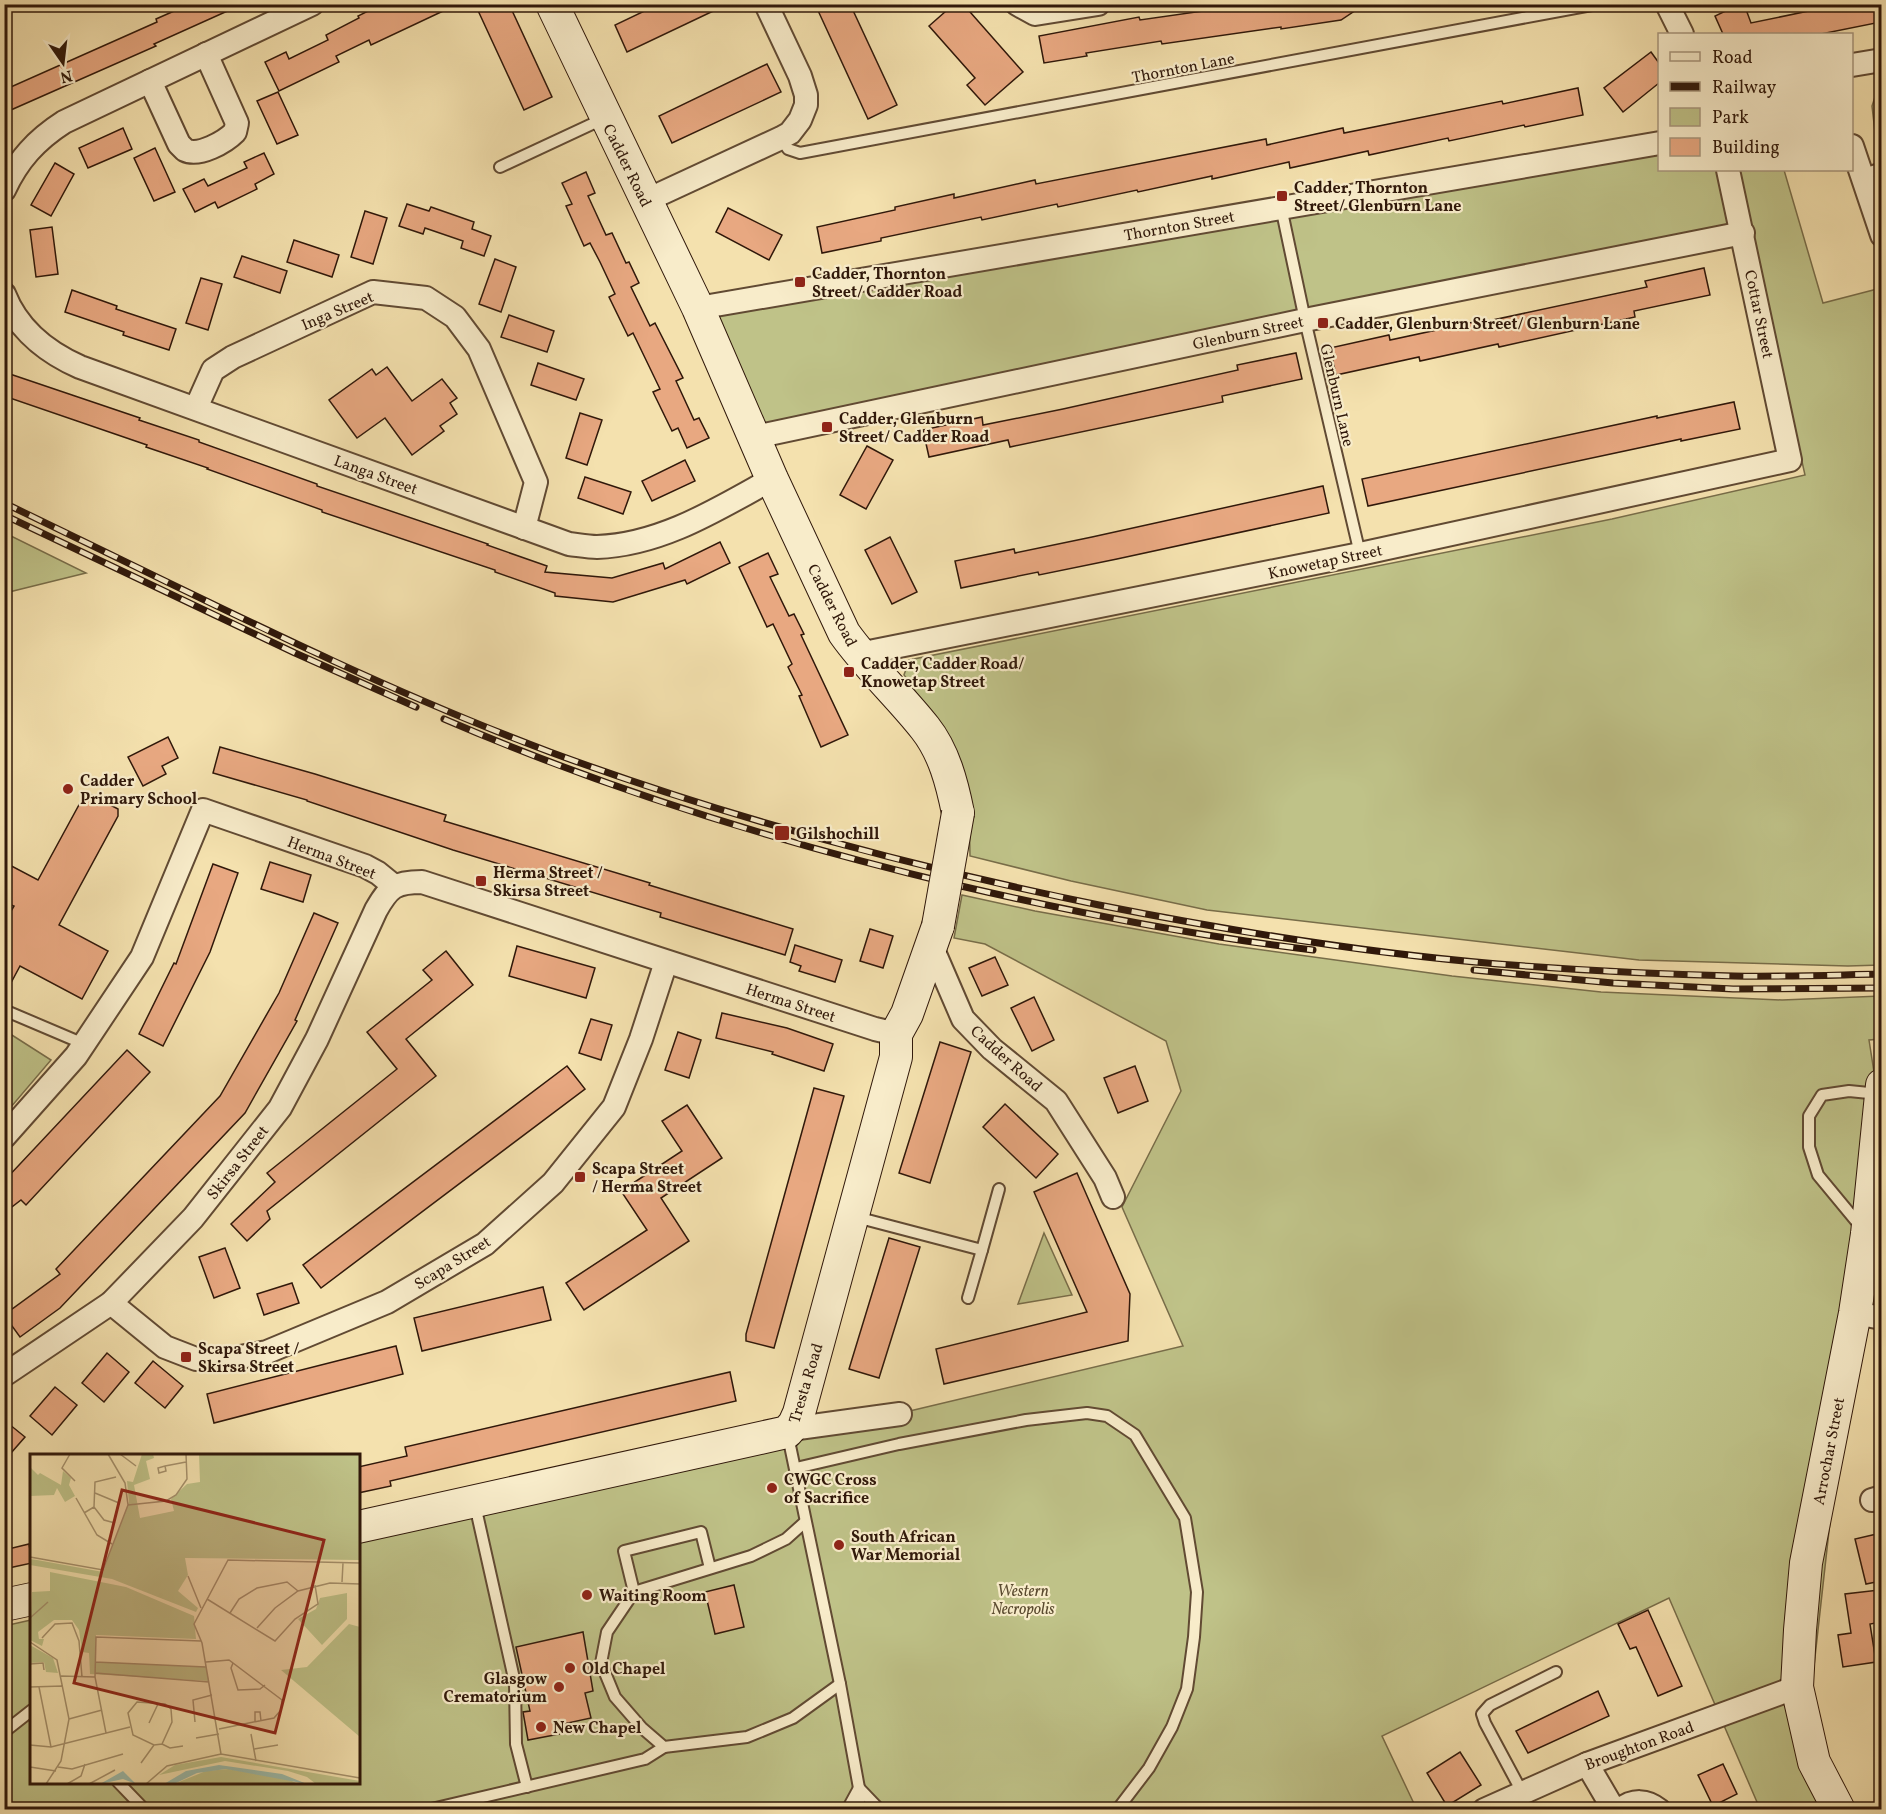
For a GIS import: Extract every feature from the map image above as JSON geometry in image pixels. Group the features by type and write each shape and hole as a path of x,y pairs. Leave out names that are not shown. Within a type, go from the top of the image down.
{"street":[{"path":"4,190 20,161 43,136 64,122 312,4"},
{"name":"Cadder Road","path":"552,4 698,308 772,479 844,633 859,654 926,729 942,756 952,783 958,813 934,936 963,1019 992,1049 1056,1101 1105,1178 1113,1197"},
{"path":"645,201 781,138 790,133 800,120 806,105 806,95 800,76 766,4"},
{"path":"1017,4 1035,14 1098,4"},
{"path":"1667,4 1682,33"},
{"path":"150,81 179,144 184,150 197,152 222,141 235,132 236,119 206,54"},
{"path":"1853,65 1881,60"},
{"name":"Thornton Street","path":"698,308 1658,143"},
{"path":"1853,149 1871,172 1881,235"},
{"name":"Cottar Street","path":"1728,171 1790,460"},
{"name":"Glenburn Street","path":"755,437 1305,320 1743,232"},
{"name":"Inga Street","path":"196,408 213,370 233,357 373,292 426,298 455,317 479,349 528,461 536,482 524,528"},
{"name":"Langa Street","path":"4,294 25,329 44,348 96,374 196,408 569,544 597,547 634,542 697,521 772,479"},
{"name":"Knowetap Street","path":"859,654 1360,554 1790,460"},
{"name":"Herma Street","path":"4,1137 76,1056 142,957 203,810 365,866 394,886 402,883 422,882 875,1029 897,1034"},
{"name":"Skirsa Street","path":"4,1375 18,1368 111,1303 193,1218 280,1108 317,1039 376,910 394,886"},
{"name":"Tresta Road","path":"360,1527 789,1431 799,1413 896,1056 897,1034 908,1014 934,936"},
{"name":"Scapa Street","path":"111,1303 165,1347 196,1359 230,1359 267,1352 387,1302 485,1244 553,1183 614,1107 641,1039 666,962"},
{"name":"Arrochar Street","path":"1839,1809 1814,1762 1797,1687 1800,1630 1806,1563 1868,1315 1867,1234 1881,1090"},
{"path":"789,1431 900,1414"},
{"path":"4,1605 30,1599"},
{"name":"Broughton Road","path":"1484,1809 1587,1764 1797,1687"},
{"path":"1587,1764 1614,1809"},
{"path":"1620,1809 1641,1801 1650,1803 1659,1809"}],"lane":[{"name":"Thornton Lane","path":"781,138 788,149 800,153 1597,4"},
{"path":"500,167 605,118"},
{"name":"Glenburn Lane","path":"1281,207 1360,554"},
{"path":"4,1010 84,1044"},
{"path":"1867,1234 1818,1175 1809,1147 1809,1116 1822,1095 1881,1090"},
{"path":"968,1298 999,1189"},
{"path":"852,1216 982,1250"},
{"path":"796,1468 899,1444 1026,1420 1087,1413 1107,1416 1135,1435 1185,1518 1197,1592 1194,1637 1186,1689 1172,1727 1149,1768 1117,1809"},
{"path":"789,1431 805,1522 840,1684 859,1788 860,1809"},
{"path":"474,1502 515,1683 516,1744 527,1787"},
{"path":"664,1747 642,1728 615,1697 601,1663 607,1632 634,1592 752,1556 786,1539 805,1522"},
{"path":"634,1592 624,1551 701,1532 710,1568"},
{"path":"1522,1792 1482,1718 1482,1714 1490,1705 1556,1672"},
{"path":"427,1809 645,1759 664,1747 747,1737 793,1718 840,1684"},
{"path":"4,1732 30,1712"},
{"path":"120,1784 145,1809"},
{"path":"847,1809 859,1788"},
{"path":"859,1788 880,1809"}],"green space":[{"path":"1881,94 1881,131 1875,132 1872,106 1875,97"},
{"path":"1658,147 1658,171 1784,171 1823,303 1881,288 1881,965 1639,960 1207,910 1071,881 970,856 969,804 958,754 904,675 909,660 1612,519 1805,475 1749,226 1306,317 1282,208"},
{"path":"1279,209 1302,318 759,435 703,312"},
{"path":"5,533 86,573 5,593"},
{"name":"Western Necropolis","path":"962,895 1035,911 1219,944 1452,976 1601,992 1782,1000 1881,996 1881,1039 1869,1040 1881,1117 1814,1666 1798,1718 1820,1809 1760,1809 1669,1598 1382,1736 1417,1810 5,1809 4,1626 30,1620 30,1784 360,1784 360,1542 1183,1346 1122,1207 1181,1091 1166,1041 985,944 954,938"},
{"path":"4,1030 51,1060 5,1114 4,1114"},
{"path":"1044,1233 1072,1295 1018,1304"}],"building":[{"path":"190,4 243,4 154,44 156,46 4,113 4,90 157,22 156,19"},
{"path":"382,4 458,4 371,45 369,40 336,56 339,62 279,91 265,62 286,52 289,59 328,40 326,35"},
{"path":"475,4 509,4 552,97 524,110"},
{"path":"659,4 728,4 627,52 615,25"},
{"path":"815,4 850,4 897,105 868,119"},
{"path":"954,4 963,4 1023,72 985,105 967,85 975,78 929,26"},
{"path":"1252,4 1365,4 1341,20 1162,44 1161,41 1086,53 1087,56 1044,63 1039,36 1139,17 1140,20"},
{"path":"1740,4 1744,4 1751,23 1828,7 1827,4 1881,4 1881,22 1826,33 1723,33 1715,16"},
{"path":"1651,52 1658,62 1658,84 1623,112 1604,88"},
{"path":"767,64 781,92 672,143 659,116"},
{"path":"1578,88 1583,115 1449,141 1448,138 1369,155 1368,151 1290,168 1289,162 1212,179 1212,176 1058,207 1057,204 982,220 981,217 822,253 817,227 954,194 954,198 1035,180 1036,184 1266,139 1267,145 1343,128 1344,133"},
{"path":"278,92 298,135 277,144 257,101"},
{"path":"123,128 132,149 88,168 79,148"},
{"path":"155,148 175,192 154,201 134,158"},
{"path":"264,153 274,174 255,184 257,189 218,208 215,202 195,212 183,189 204,179 208,186 247,168 244,162"},
{"path":"55,163 74,174 51,216 31,205"},
{"path":"586,172 595,193 588,196 606,235 612,233 626,263 629,262 639,283 631,287 650,326 655,323 683,378 676,381 694,420 699,418 709,438 687,448 678,428 672,431 653,392 660,389 633,333 628,336 609,297 615,294 600,262 590,243 584,246 566,206 572,204 562,183"},
{"path":"407,204 429,211 431,207 474,222 472,229 491,236 484,256 461,248 463,241 425,228 423,234 399,226"},
{"path":"728,208 782,235 769,260 716,232"},
{"path":"365,211 387,218 373,264 351,257"},
{"path":"52,227 58,274 36,277 30,230"},
{"path":"294,240 339,255 332,277 287,262"},
{"path":"242,256 287,271 280,293 234,277"},
{"path":"495,259 516,267 501,312 479,304"},
{"path":"1704,268 1710,295 1634,311 1635,317 1499,347 1498,344 1420,361 1419,357 1336,375 1330,348 1389,335 1390,340 1474,322 1474,324 1647,287 1645,281"},
{"path":"201,278 222,284 208,330 186,323"},
{"path":"72,290 117,306 116,309 176,329 169,350 65,312"},
{"path":"509,315 554,331 547,352 501,337"},
{"path":"1296,353 1302,379 1222,396 1223,402 1010,447 1008,440 929,457 923,430 982,417 983,425 1063,409 1238,370 1237,365"},
{"path":"538,363 584,379 576,400 531,385"},
{"path":"387,367 412,401 442,379 457,398 450,403 457,414 440,426 444,431 412,455 385,418 357,438 329,400 372,369 376,375"},
{"path":"4,372 140,418 139,420 199,440 199,442 317,484 317,486 488,544 547,566 545,572 612,578 663,563 665,569 720,542 730,563 687,584 685,580 613,602 555,596 555,593 495,572 495,570 322,512 322,510 146,447 147,445 4,396"},
{"path":"1734,402 1740,429 1681,441 1681,439 1368,506 1362,479 1657,416 1657,418"},
{"path":"580,413 602,420 587,465 566,458"},
{"path":"867,446 893,460 866,509 840,495"},
{"path":"685,460 695,481 652,501 642,481"},
{"path":"585,477 631,492 623,514 578,498"},
{"path":"1323,486 1329,513 1039,575 1038,572 961,588 955,561 1014,549 1015,553"},
{"path":"890,537 917,592 892,604 865,550"},
{"path":"768,553 778,574 770,577 789,616 794,614 804,634 801,635 848,735 821,747 799,696 802,695 788,667 792,664 773,624 767,627 739,567"},
{"path":"168,737 178,758 162,766 166,774 143,786 128,757"},
{"path":"220,747 446,815 444,821 793,929 785,955 660,917 661,913 453,850 307,800 213,773"},
{"path":"86,792 118,809 118,816 59,925 108,951 82,999 20,966 4,996 4,923 14,906 4,902 4,862 38,880"},
{"path":"270,862 311,875 303,902 261,889"},
{"path":"213,864 238,873 210,952 163,1046 139,1034 174,963 176,964"},
{"path":"314,913 338,923 295,1020 297,1021 245,1113 60,1308 20,1337 4,1315 60,1274 56,1269 220,1096 279,993"},
{"path":"870,929 893,936 883,968 860,961"},
{"path":"795,945 842,960 835,982 799,971 801,966 790,962"},
{"path":"517,946 595,968 586,998 509,976"},
{"path":"446,951 473,985 406,1039 436,1076 267,1211 270,1219 247,1241 231,1224 275,1182 267,1173 397,1069 367,1032 432,980 423,970"},
{"path":"995,957 1008,985 982,996 969,968"},
{"path":"1034,997 1054,1040 1032,1051 1011,1008"},
{"path":"722,1013 787,1028 833,1044 824,1071 772,1054 773,1052 716,1038"},
{"path":"591,1019 612,1025 601,1060 579,1053"},
{"path":"678,1032 701,1040 689,1078 665,1070"},
{"path":"940,1042 971,1052 930,1183 899,1173"},
{"path":"127,1050 150,1072 26,1205 21,1200 4,1213 4,1181"},
{"path":"567,1066 585,1089 321,1288 303,1265"},
{"path":"1135,1066 1148,1101 1118,1113 1104,1078"},
{"path":"814,1088 844,1096 774,1348 746,1341 746,1334"},
{"path":"1005,1104 1058,1154 1036,1178 983,1127"},
{"path":"687,1105 722,1158 661,1198 689,1241 584,1310 566,1283 647,1230 621,1191 682,1151 662,1121"},
{"path":"1077,1173 1130,1294 1128,1341 944,1384 936,1349 1087,1312 1034,1192"},
{"path":"889,1238 920,1247 879,1378 849,1369"},
{"path":"225,1248 240,1288 214,1298 199,1257"},
{"path":"292,1283 299,1303 264,1315 257,1294"},
{"path":"543,1287 551,1320 422,1351 414,1318"},
{"path":"396,1346 403,1374 214,1423 207,1394"},
{"path":"107,1353 129,1372 104,1402 82,1383"},
{"path":"153,1361 183,1386 165,1408 135,1383"},
{"path":"730,1372 736,1401 390,1481 391,1486 360,1493 360,1467 407,1456 405,1447"},
{"path":"55,1387 77,1405 52,1435 30,1416"},
{"path":"4,1420 25,1437 4,1461"},
{"path":"1881,1533 1881,1581 1866,1584 1855,1539"},
{"path":"29,1544 30,1563 4,1569 4,1550"},
{"path":"734,1585 744,1627 715,1634 705,1592"},
{"path":"1879,1590 1881,1622 1870,1624 1876,1662 1843,1667 1838,1635 1851,1633 1845,1594"},
{"path":"1648,1610 1682,1686 1658,1696 1636,1647 1630,1649 1618,1624"},
{"name":"Glasgow Crematorium","path":"583,1632 593,1691 585,1693 591,1718 563,1724 565,1733 528,1740 523,1712 530,1711 516,1647"},
{"path":"1598,1691 1609,1716 1528,1753 1516,1731"},
{"path":"1460,1752 1481,1785 1447,1806 1427,1773"},
{"path":"1723,1764 1737,1794 1713,1806 1698,1775"}],"railway":[{"path":"4,503 274,634 480,725 617,776 685,798 891,857 1029,890 1149,915 1398,954 1498,964 1646,973 1752,976 1882,974"},
{"path":"4,515 295,653 416,707"},
{"path":"444,719 570,770 699,814 895,870 1048,905 1180,931 1313,950"},
{"path":"1474,970 1613,983 1733,989 1882,988"}],"place":[{"name":"Cadder, Thornton Street/ Glenburn Lane","path":"1282,196"},
{"name":"Cadder, Thornton Street/ Cadder Road","path":"800,282"},
{"name":"Cadder, Glenburn Street/ Glenburn Lane","path":"1323,323"},
{"name":"Cadder, Glenburn Street/ Cadder Road","path":"827,427"},
{"name":"Cadder, Cadder Road/ Knowetap Street","path":"849,672"},
{"name":"Cadder Primary School","path":"68,789"},
{"name":"Gilshochill","path":"782,833"},
{"name":"Herma Street / Skirsa Street","path":"481,881"},
{"name":"Scapa Street / Herma Street","path":"580,1177"},
{"name":"Scapa Street / Skirsa Street","path":"186,1357"},
{"name":"CWGC Cross of Sacrifice","path":"772,1488"},
{"name":"South African War Memorial","path":"839,1545"},
{"name":"Waiting Room","path":"587,1595"},
{"name":"Old Chapel","path":"570,1668"},
{"name":"Glasgow Crematorium","path":"559,1687"},
{"name":"New Chapel","path":"541,1727"}]}
